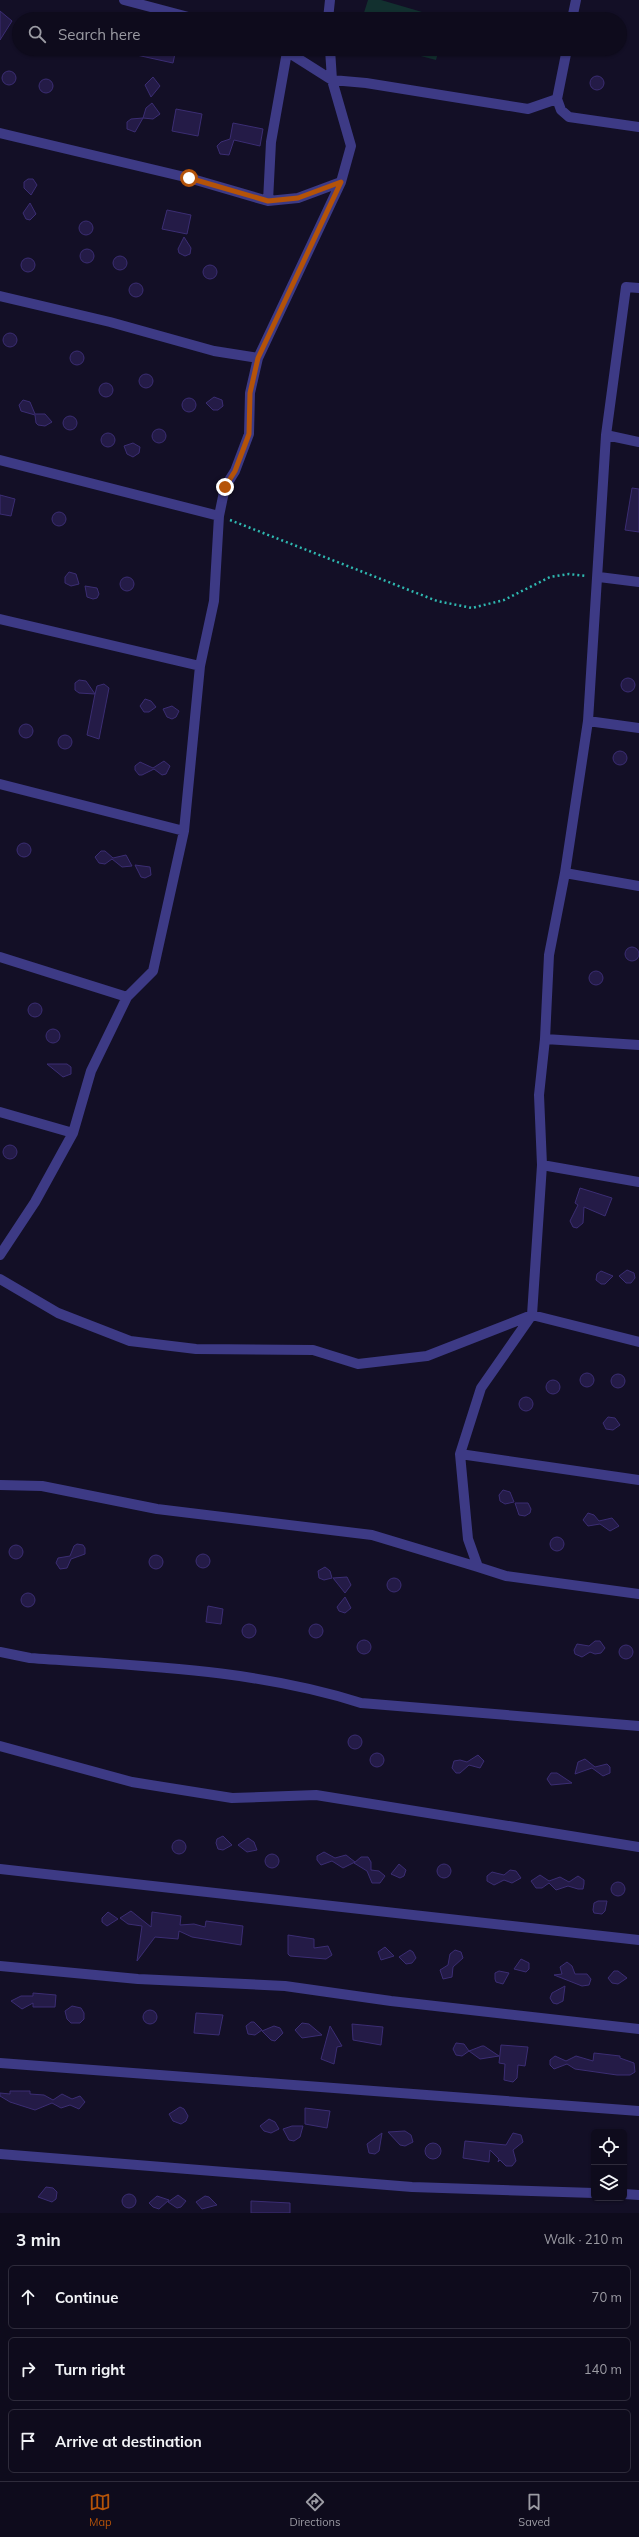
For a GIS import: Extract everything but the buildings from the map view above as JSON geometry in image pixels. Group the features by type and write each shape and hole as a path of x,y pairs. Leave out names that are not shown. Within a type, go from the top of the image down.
{"street":[{"path":"124,0 169,12"},
{"path":"329,12 330,0"},
{"path":"573,12 576,0"},
{"path":"268,201 271,142 284,56"},
{"path":"294,56 332,80 366,83 528,109 557,99"},
{"path":"0,1255 35,1202 73,1133 91,1071 127,997 153,971 184,831 200,666 214,601 218,516 225,487 235,471 249,434 250,393 258,358 341,182 351,146 332,80 330,56"},
{"path":"566,56 557,99 562,110 569,117 639,127"},
{"path":"0,133 189,178 268,201 298,198 341,182"},
{"path":"478,1567 468,1540 460,1454 481,1388 532,1315 542,1165 539,1095 545,1039 549,955 565,874 588,721 606,435 626,287 639,288"},
{"path":"0,296 110,322 214,351 258,358"},
{"path":"606,435 639,442"},
{"path":"0,460 218,516"},
{"path":"598,577 639,582"},
{"path":"0,619 200,666"},
{"path":"588,721 639,728"},
{"path":"0,784 184,831"},
{"path":"565,874 639,886"},
{"path":"0,957 127,997"},
{"path":"545,1039 639,1046"},
{"path":"0,1112 73,1133"},
{"path":"542,1165 639,1182"},
{"path":"0,1279 58,1313 130,1342 196,1349 313,1350 358,1364 427,1356 532,1315 639,1342"},
{"path":"460,1454 639,1480"},
{"path":"0,1485 42,1486 157,1509 372,1536 506,1576 639,1594"},
{"path":"0,1652 30,1658 210,1672 330,1693 361,1703 639,1726"},
{"path":"0,1746 132,1782 224,1797 316,1795 639,1847"},
{"path":"0,1869 639,1940"},
{"path":"0,1966 138,1979 285,1986 391,2001 639,2029"},
{"path":"0,2063 639,2110"},
{"path":"0,2154 412,2187 591,2193"},
{"path":"627,2194 639,2195"}],"path":[{"path":"218,516 437,601 472,608 504,600 550,577 569,574 598,577"}],"green space":[{"path":"368,0 381,0 422,12 364,12"},
{"path":"421,56 437,56 436,60"}],"route":[{"path":"189,178 268,201 298,198 341,182 258,358 250,393 249,434 235,471 225,487"}]}
